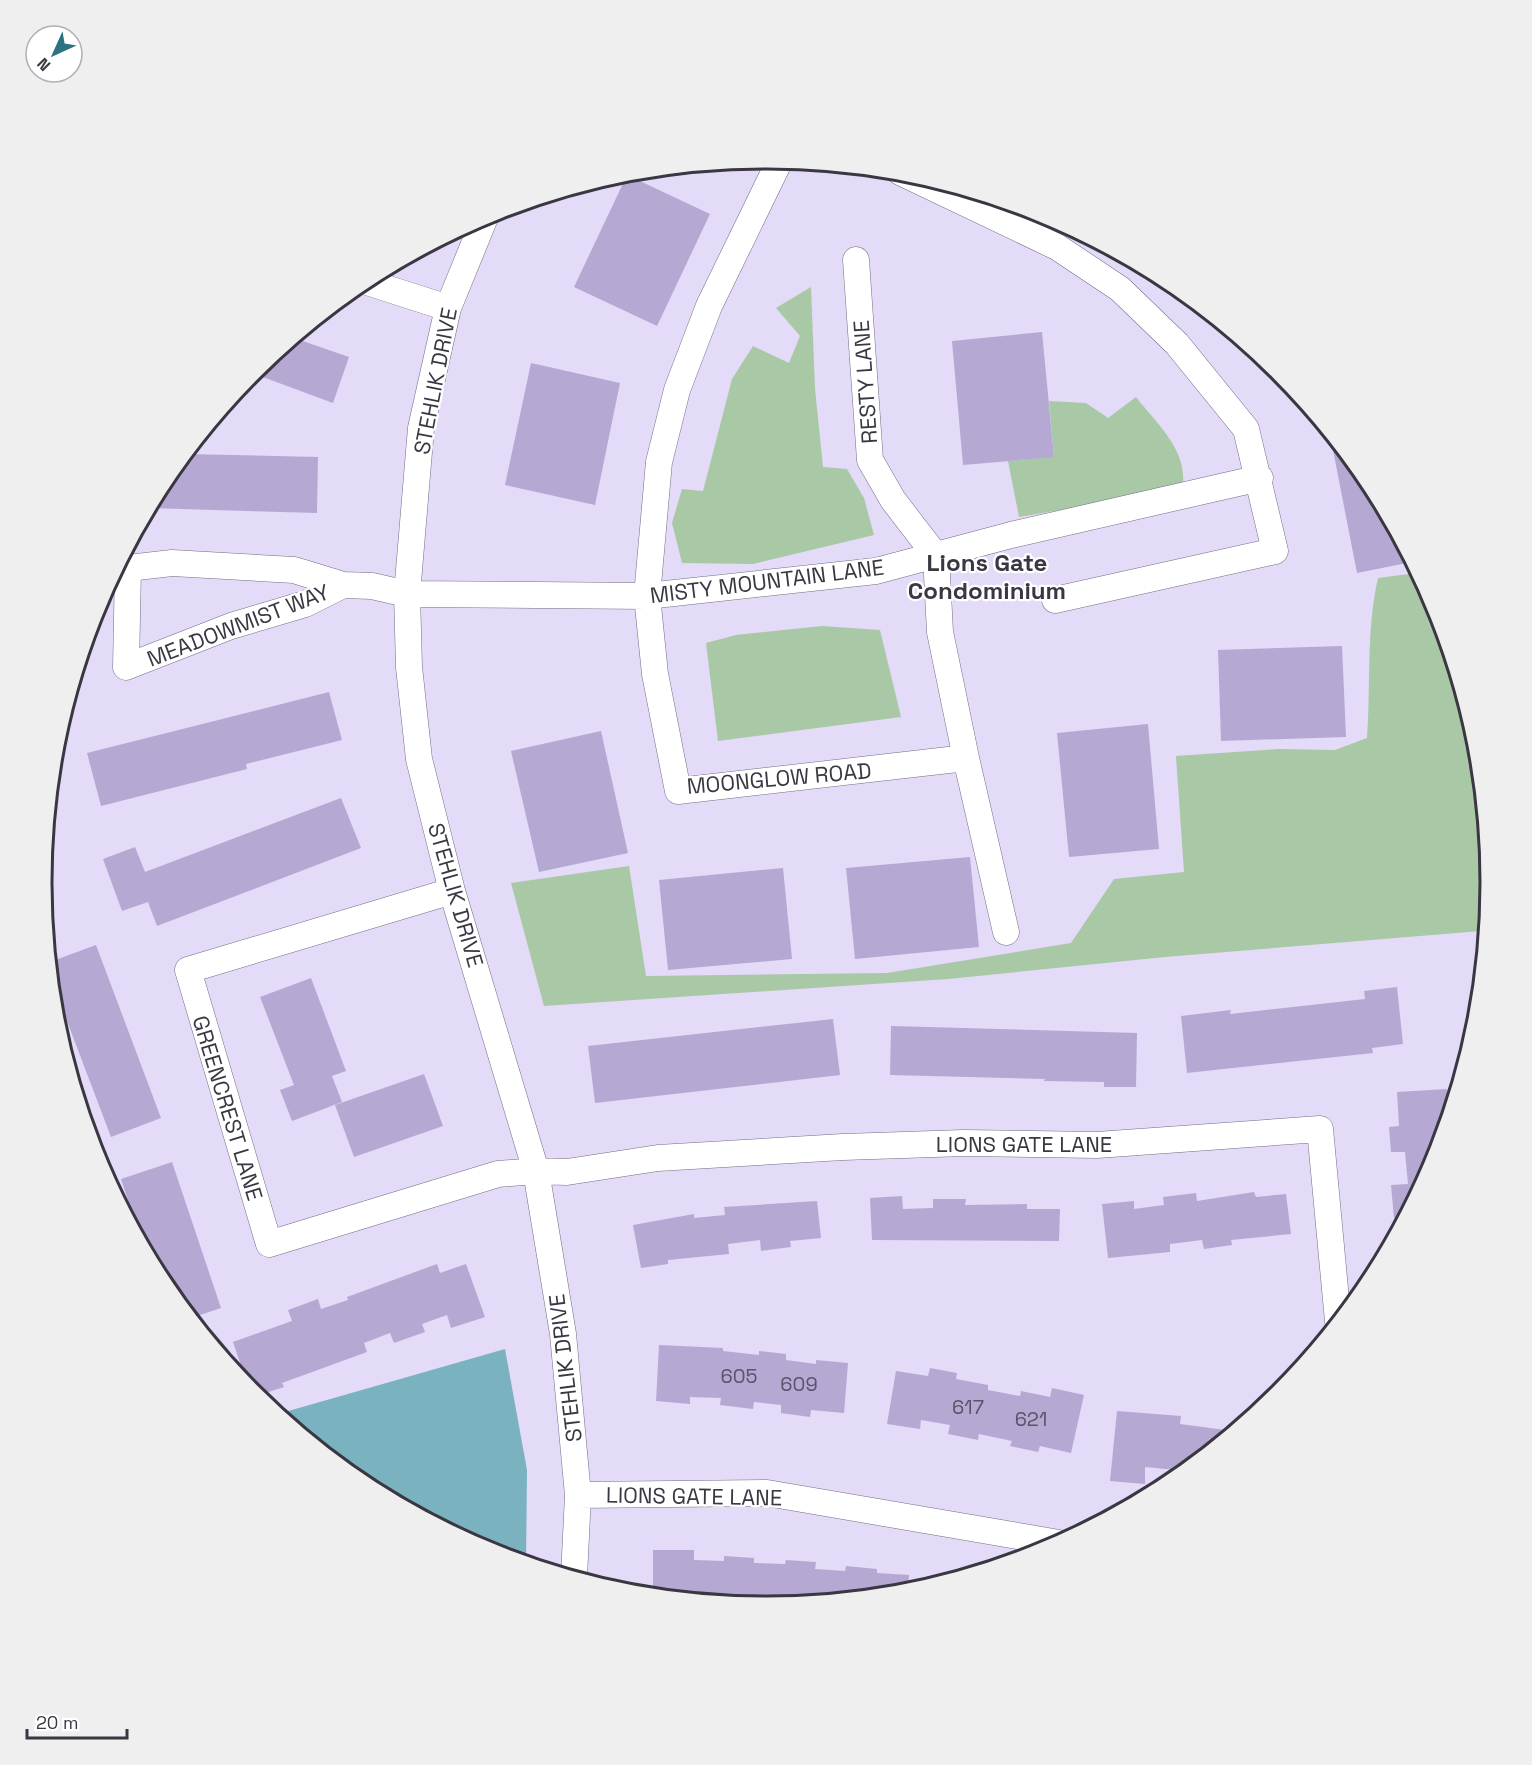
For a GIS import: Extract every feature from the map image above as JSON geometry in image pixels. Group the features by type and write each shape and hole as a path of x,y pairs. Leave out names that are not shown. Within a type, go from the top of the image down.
{"street":[{"path":"647,596 659,462 677,390 709,306 775,169"},
{"path":"938,190 1057,247 1120,289 1177,344 1246,429 1260,478 1275,551 1055,600"},
{"name":"STEHLIK DRIVE","path":"480,229 448,308 421,428 407,594 409,667 419,759 452,891 536,1171 563,1334 578,1495 574,1570"},
{"name":"RESTY LANE","path":"856,260 870,460 893,500 936,556"},
{"path":"376,285 448,308"},
{"name":"MISTY MOUNTAIN LANE","path":"407,594 647,596 876,571 1011,535 1260,478"},
{"path":"936,556 940,632 1006,932"},
{"name":"MEADOWMIST WAY","path":"343,585 305,604 231,626 126,667 128,568 172,563 294,570 343,585 372,586 407,594"},
{"name":"MOONGLOW ROAD","path":"647,596 655,674 678,790 966,758"},
{"name":"GREENCREST LANE","path":"452,891 188,970 262,1221 269,1244 498,1174 536,1171"},
{"name":"LIONS GATE LANE","path":"536,1171 567,1172 658,1158 843,1147 964,1143 1097,1145 1320,1129 1337,1310"},
{"name":"LIONS GATE LANE","path":"578,1495 767,1493 1043,1540"}],"shaded area":[{"path":"811,287 815,389 823,467 847,469 864,498 874,535 753,564 682,563 672,523 682,489 703,491 732,379 753,346 789,363 800,336 776,308"},
{"path":"1136,397 1175,447 1183,470 1183,483 1090,505 1019,517 1008,461 1054,456 1049,401 1086,403 1108,418"},
{"path":"1409,574 1442,653 1455,698 1466,743 1478,836 1480,882 1478,931 1165,957 948,979 544,1006 511,883 629,866 646,976 887,973 1071,943 1114,879 1184,872 1176,756 1279,749 1335,750 1367,738 1370,638 1378,578"},
{"path":"822,626 880,630 901,717 718,741 706,643 736,635"},
{"path":"505,1349 527,1470 526,1554 493,1542 409,1500 332,1449 288,1411"}],"building":[{"path":"639,181 710,214 657,326 574,287 623,184"},
{"path":"1042,332 1054,457 963,465 952,341"},
{"path":"302,341 349,357 333,403 262,377"},
{"path":"531,363 620,383 595,505 505,485"},
{"path":"1333,450 1359,486 1404,564 1357,573"},
{"path":"196,454 318,457 317,513 159,508"},
{"path":"1342,646 1346,737 1221,741 1218,650"},
{"path":"329,692 342,740 246,764 247,769 101,806 87,753"},
{"path":"1148,724 1159,849 1069,857 1057,733"},
{"path":"601,731 628,853 539,872 511,751"},
{"path":"341,798 361,848 157,926 148,902 122,911 103,859 135,847 145,872"},
{"path":"970,857 979,947 855,959 846,868"},
{"path":"783,868 792,959 668,970 659,880"},
{"path":"96,945 161,1118 111,1137 65,1016 57,959"},
{"path":"311,978 346,1071 332,1076 342,1102 292,1121 280,1090 294,1085 260,997"},
{"path":"1397,987 1403,1044 1372,1048 1373,1053 1187,1073 1181,1016 1231,1010 1230,1014 1365,999 1364,991"},
{"path":"833,1019 840,1075 595,1103 588,1046"},
{"path":"891,1026 1137,1033 1136,1087 1104,1087 1104,1082 1044,1081 1045,1079 890,1075"},
{"path":"424,1074 443,1126 354,1157 335,1105"},
{"path":"1447,1089 1447,1093 1425,1156 1394,1218 1391,1185 1408,1184 1405,1152 1391,1152 1389,1127 1399,1126 1397,1092"},
{"path":"172,1162 221,1308 199,1315 148,1239 129,1204 121,1179"},
{"path":"1254,1192 1256,1197 1286,1194 1291,1234 1231,1240 1232,1245 1204,1249 1202,1240 1170,1244 1170,1252 1108,1258 1102,1204 1134,1201 1134,1209 1164,1205 1163,1197 1196,1193 1197,1201"},
{"path":"902,1196 903,1209 933,1208 933,1199 966,1199 965,1205 1027,1204 1027,1209 1060,1209 1059,1241 872,1240 870,1198"},
{"path":"817,1201 821,1238 790,1241 791,1247 761,1251 760,1240 728,1244 729,1254 668,1260 668,1264 641,1268 633,1225 694,1214 694,1218 725,1215 724,1207"},
{"path":"437,1264 440,1273 466,1264 485,1317 451,1328 447,1315 422,1324 425,1332 394,1343 390,1333 364,1343 367,1352 282,1383 284,1387 267,1392 241,1365 233,1342 292,1321 288,1310 318,1299 321,1309 348,1300 347,1297"},
{"path":"659,1345 723,1348 723,1351 759,1355 759,1351 786,1354 786,1360 816,1364 816,1360 848,1363 844,1413 811,1410 810,1417 781,1413 781,1405 754,1402 753,1409 720,1405 721,1398 690,1397 690,1404 656,1401"},
{"path":"930,1368 957,1373 956,1379 988,1385 988,1390 1020,1396 1021,1391 1050,1397 1052,1388 1084,1395 1071,1453 1040,1446 1038,1452 1010,1446 1012,1441 979,1434 978,1440 948,1434 950,1425 921,1420 920,1429 887,1424 896,1371 928,1376"},
{"path":"1117,1411 1181,1416 1180,1424 1223,1430 1171,1470 1145,1467 1145,1484 1110,1481"},
{"path":"653,1550 694,1550 694,1560 724,1561 724,1556 754,1558 754,1563 785,1564 786,1560 816,1562 815,1569 845,1571 846,1566 877,1569 877,1573 909,1575 909,1581 905,1582 859,1590 813,1594 766,1596 719,1594 653,1587"}],"district":[{"name":"Lions Gate Condominium","path":"987,577"}]}
